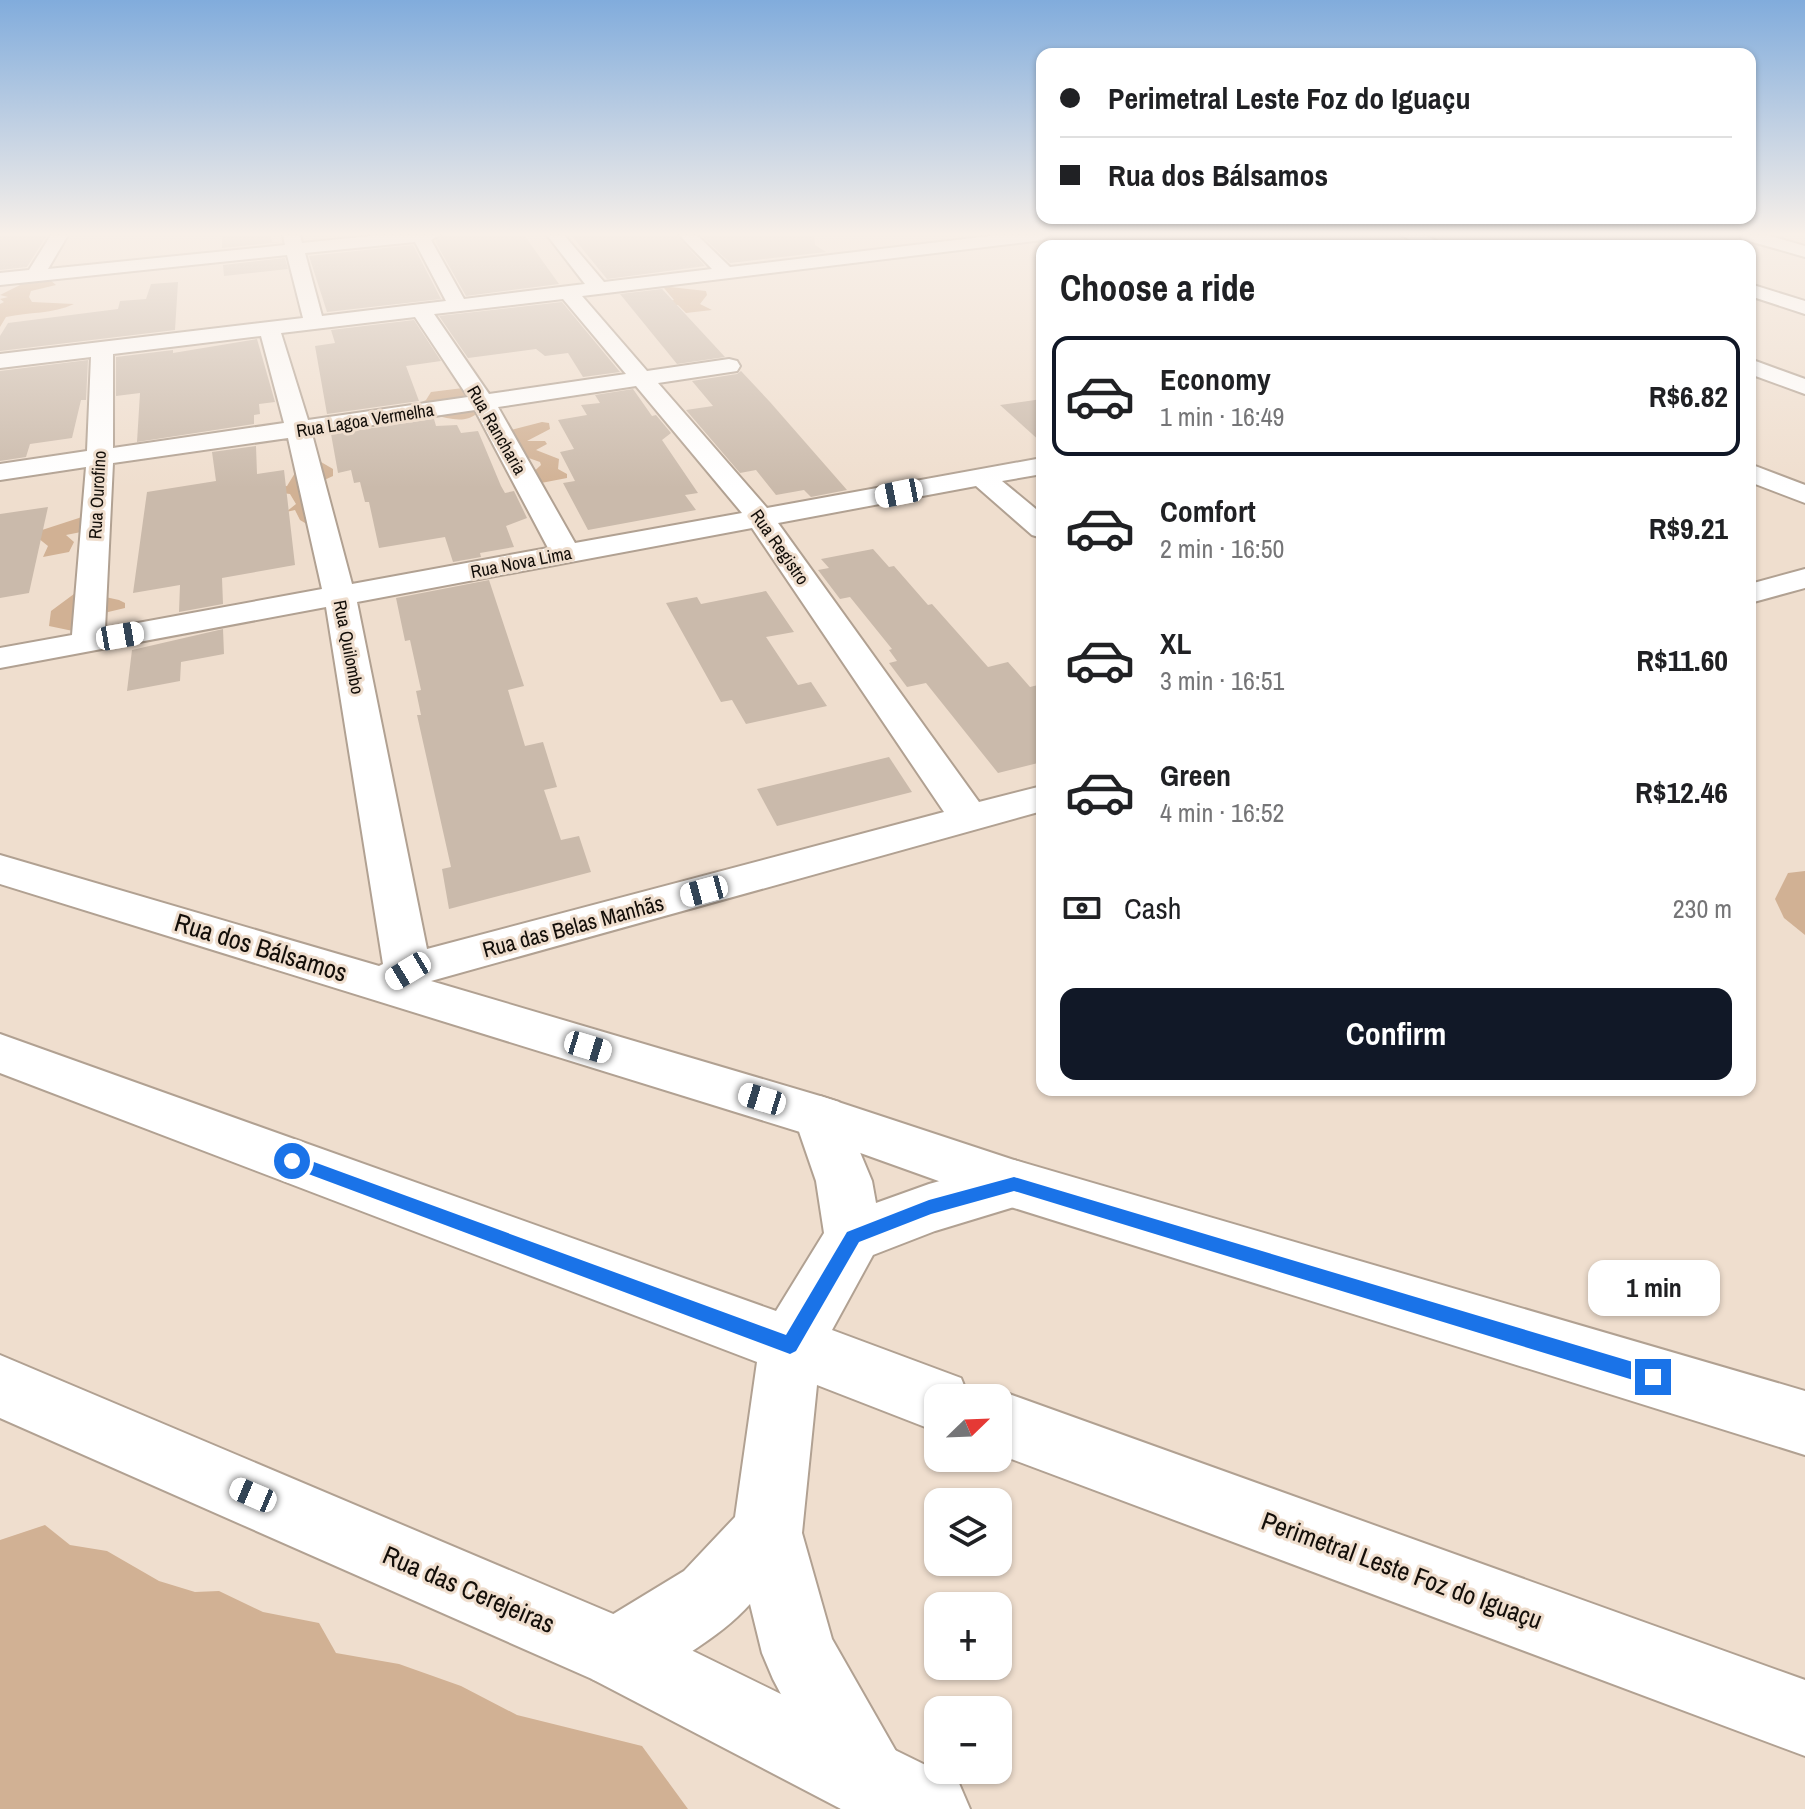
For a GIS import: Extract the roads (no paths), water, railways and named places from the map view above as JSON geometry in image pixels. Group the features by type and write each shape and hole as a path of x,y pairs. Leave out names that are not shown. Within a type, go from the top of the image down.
{"main road":[{"path":"0,361 343,319"},
{"name":"Rua Rancharia","path":"427,319 483,402 566,553"},
{"name":"Rua Registro","path":"590,319 761,518 970,819"},
{"name":"Rua Quilombo","path":"269,328 299,431 340,597 397,978"},
{"name":"Rua Ourofino","path":"88,641 100,457 102,349"},
{"name":"Rua Lagoa Vermelha","path":"0,472 299,431 729,366"},
{"path":"1756,368 1805,387"},
{"name":"Rua Nova Lima","path":"0,658 1036,467"},
{"path":"1756,475 1805,495"},
{"path":"981,477 1036,524"},
{"path":"1756,592 1805,578"},
{"name":"Rua das Belas Manhãs","path":"397,978 1036,800"},
{"name":"Rua dos Bálsamos","path":"0,869 397,978 1014,1184 1805,1423"},
{"path":"0,1053 924,1395"},
{"path":"820,1117 844,1181 853,1237"},
{"path":"900,1795 799,1653 767,1533 790,1345 853,1237 929,1208 1014,1184"},
{"name":"Rua das Cerejeiras","path":"0,1386 618,1653 900,1795"},
{"name":"Perimetral Leste Foz do Iguaçu","path":"1012,1427 1805,1718"},
{"path":"618,1653 709,1596 767,1533"}]}
